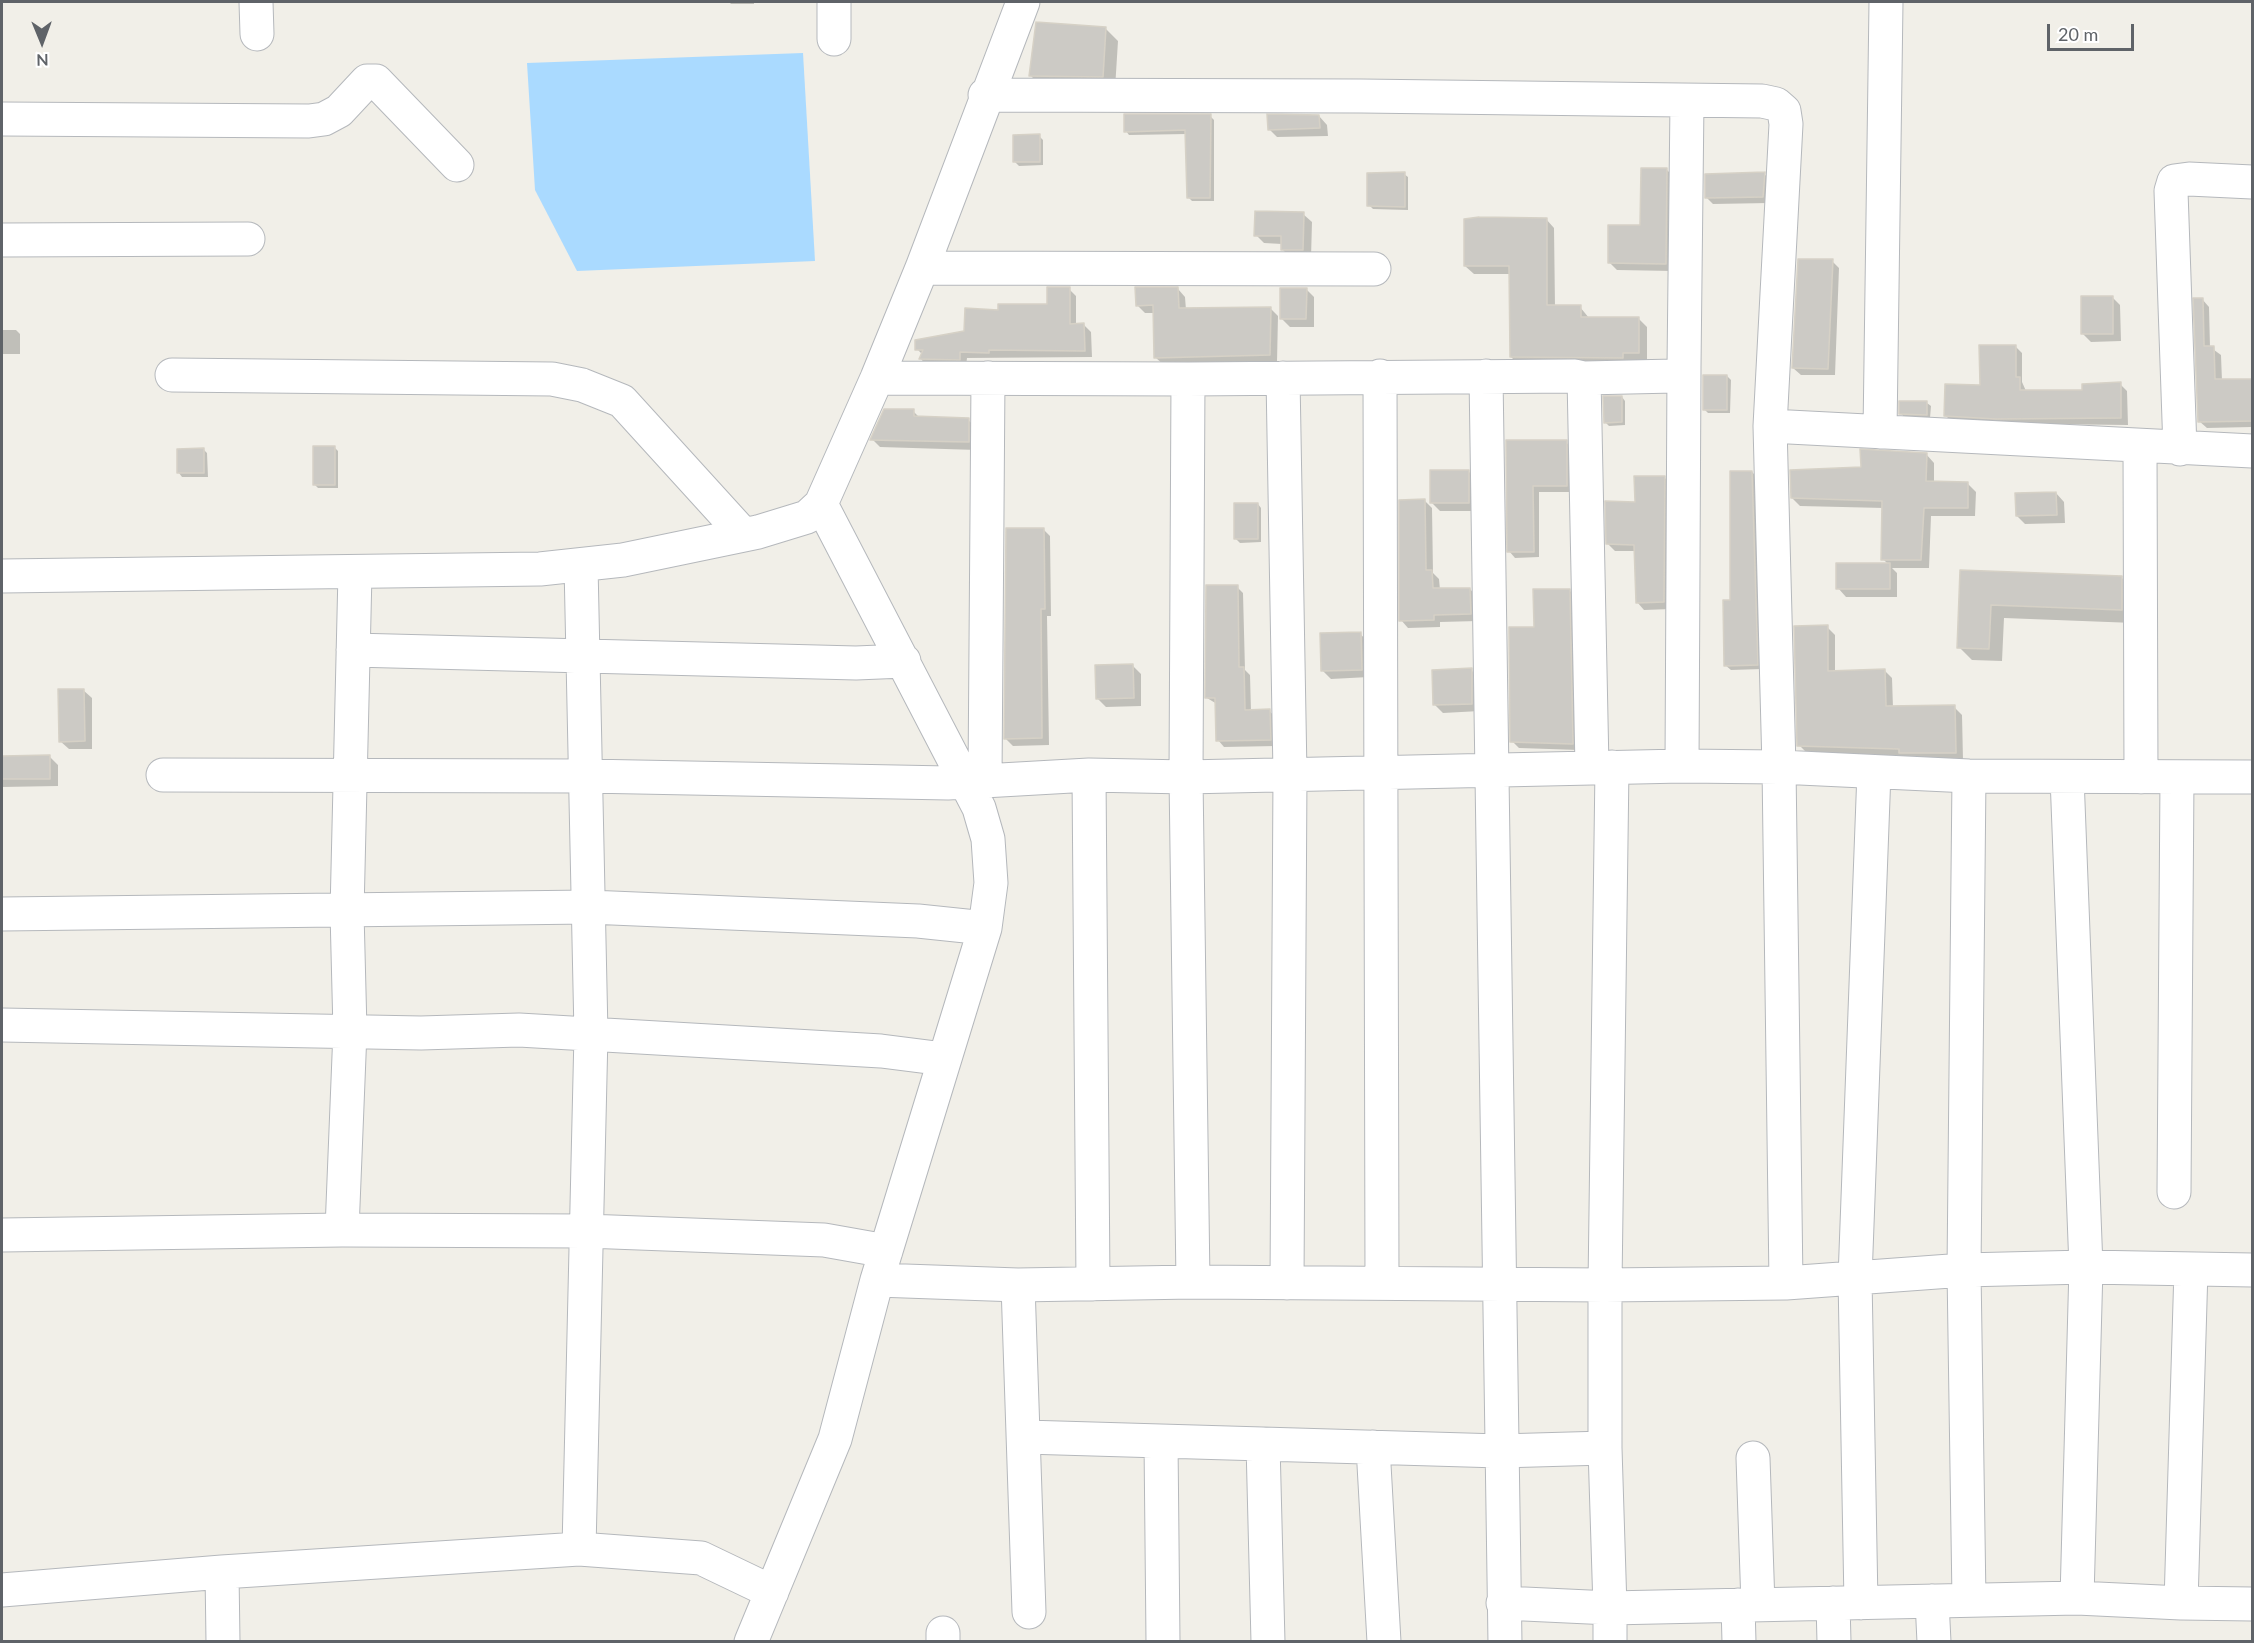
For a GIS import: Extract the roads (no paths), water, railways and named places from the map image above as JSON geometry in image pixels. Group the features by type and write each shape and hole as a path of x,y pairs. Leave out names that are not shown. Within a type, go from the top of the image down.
{"street":[{"path":"256,2 257,34"},
{"path":"834,2 834,39"},
{"path":"2,576 540,569 623,560 750,533 814,511 877,378 922,268 1023,2"},
{"path":"1880,432 1886,2"},
{"path":"2,119 309,121 324,119 339,111 367,81 376,81 457,165"},
{"path":"986,95 1762,101 1776,104 1784,111 1770,426 1779,767 1786,1283"},
{"path":"1682,766 1687,101"},
{"path":"2181,449 2171,191 2174,181 2188,179 2253,182"},
{"path":"2,240 248,239"},
{"path":"922,268 1374,269"},
{"path":"877,378 1188,379 1486,376 1584,378 1676,376 1681,373 1684,366"},
{"path":"172,375 552,379 582,385 622,401 750,533"},
{"path":"1380,376 1382,1282"},
{"path":"1486,376 1504,1641"},
{"path":"965,781 988,378"},
{"path":"1283,378 1290,774 1287,1283"},
{"path":"1584,378 1602,767 1605,1448 1610,1641"},
{"path":"1188,379 1186,777 1193,1282"},
{"path":"1770,426 2140,447 2253,451"},
{"path":"2140,447 2142,777"},
{"path":"752,1641 766,1589 835,1439 933,1057 991,883 988,838 979,808 814,511"},
{"path":"579,1549 591,1034 581,565"},
{"path":"342,1230 350,1031 347,912 355,573"},
{"path":"353,650 856,663 897,661"},
{"path":"163,775 586,776 915,782 1089,775 1186,777 1682,766 1779,767 1969,776 2253,777"},
{"path":"1834,1641 1847,1603 1855,1278 1874,772"},
{"path":"1089,775 1093,1284"},
{"path":"1968,1600 1964,1270 1969,776"},
{"path":"2067,777 2086,1267 2077,1598"},
{"path":"2174,1192 2177,777"},
{"path":"2,914 347,912 589,907 975,927"},
{"path":"2,1025 421,1033 519,1030 881,1051 933,1057"},
{"path":"2,1235 342,1230 586,1231 824,1240 880,1260 1018,1286 1193,1282 1605,1285 1786,1283 1964,1270 2086,1267 2253,1270"},
{"path":"2181,1604 2191,1269"},
{"path":"1018,1286 1025,1437 1029,1612"},
{"path":"1025,1437 1500,1451 1605,1448"},
{"path":"1161,1441 1163,1641"},
{"path":"1263,1444 1268,1641"},
{"path":"1373,1447 1384,1641"},
{"path":"1739,1641 1748,1605 1753,1458"},
{"path":"2,1590 222,1572 579,1549 701,1558 766,1589"},
{"path":"222,1572 224,1641"},
{"path":"1503,1603 1610,1608 2077,1598 2181,1604 2253,1604"},
{"path":"1932,1601 1934,1641"}],"water":[{"path":"803,53 815,261 577,271 535,190 527,63"}]}
